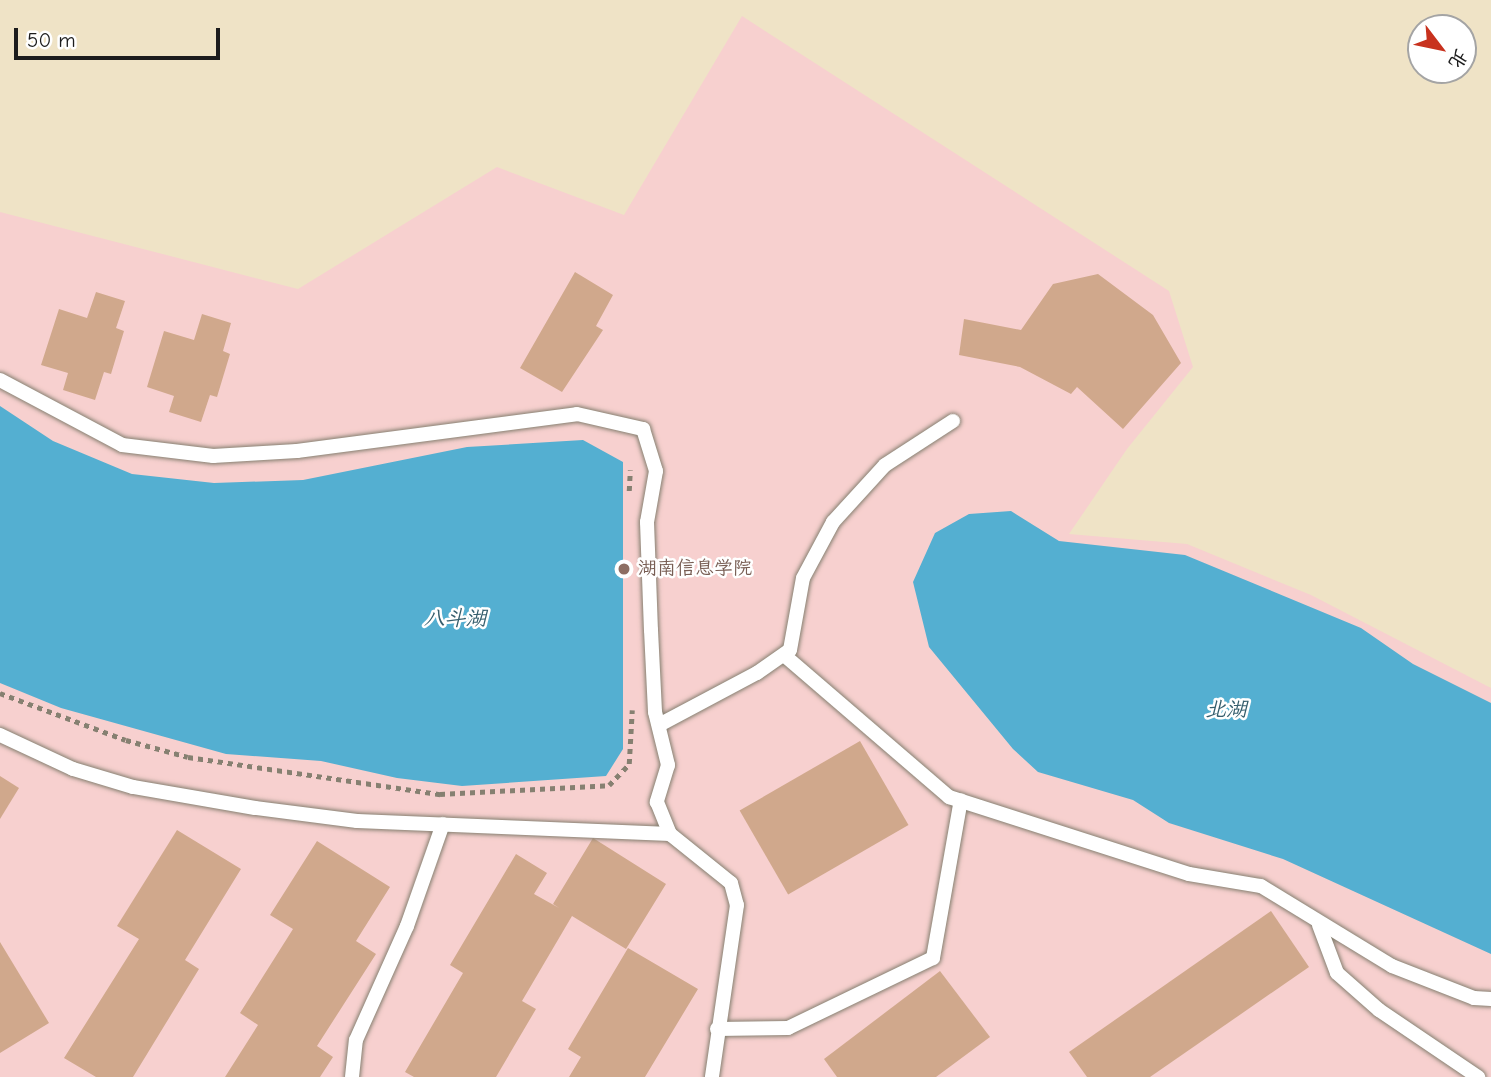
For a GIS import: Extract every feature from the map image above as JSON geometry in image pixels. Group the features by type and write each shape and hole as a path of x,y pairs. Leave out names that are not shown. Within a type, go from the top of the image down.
{"lane":[{"path":"0,380 122,445 213,456 297,451 578,414 643,429 656,471 647,523 659,725 668,765 657,802 670,834 730,883 737,905 712,1077"},
{"path":"659,725 790,649 803,578 833,522 885,465 953,421"},
{"path":"784,654 949,797 1189,874 1261,886 1320,925 1392,966 1474,998 1491,999"},
{"path":"0,735 74,769 133,787 357,821 670,834"},
{"path":"717,1029 788,1028 933,958 961,800"},
{"path":"352,1077 356,1040 407,926 443,824"},
{"path":"1320,925 1337,974 1379,1010 1478,1077"}],"path":[{"path":"628,505 630,470"},
{"path":"0,693 126,740 188,757 440,794 609,785 629,764 631,698"}],"shaded area":[{"name":"湖南信息学院","path":"742,16 1169,291 1193,367 1127,449 1069,534 1187,544 1311,595 1491,688 1491,1077 0,1077 0,212 298,289 497,167 624,215"}],"water":[{"name":"八斗湖","path":"0,406 53,441 132,474 214,483 303,480 467,447 583,440 623,462 623,749 606,776 462,786 397,778 321,761 226,754 61,708 0,683"},
{"name":"北湖","path":"1011,511 1059,541 1185,555 1361,628 1413,664 1491,703 1491,954 1283,859 1169,823 1133,800 1038,772 1013,749 929,647 913,582 935,533 969,514"}],"building":[{"path":"575,272 613,295 596,326 603,330 562,392 520,368"},
{"path":"1098,274 1153,315 1181,363 1123,429 1077,387 1071,394 1020,367 959,355 964,319 1021,330 1053,284"},
{"path":"96,292 125,301 116,328 124,331 111,374 104,372 95,400 63,390 68,373 41,365 59,309 87,318"},
{"path":"202,314 231,323 223,351 230,354 217,397 210,395 201,422 169,412 174,396 147,387 164,331 194,340"},
{"path":"860,741 908,825 788,895 740,810"},
{"path":"0,776 19,788 0,819"},
{"path":"177,830 241,869 185,960 199,969 133,1077 96,1077 64,1058 139,939 117,926"},
{"path":"593,838 666,884 626,949 572,916 522,1001 536,1009 496,1077 414,1077 405,1072 463,973 450,965 516,854 547,873 534,894 559,908 553,904"},
{"path":"317,841 390,887 356,941 376,954 317,1046 333,1057 320,1077 225,1077 258,1025 240,1013 293,929 270,915"},
{"path":"1271,911 1309,967 1150,1077 1087,1077 1069,1052"},
{"path":"0,942 49,1023 0,1053"},
{"path":"628,948 698,989 645,1077 569,1077 581,1057 568,1049"},
{"path":"940,971 990,1037 936,1077 837,1077 824,1059"}],"place":[{"name":"湖南信息学院","path":"624,569"}]}
